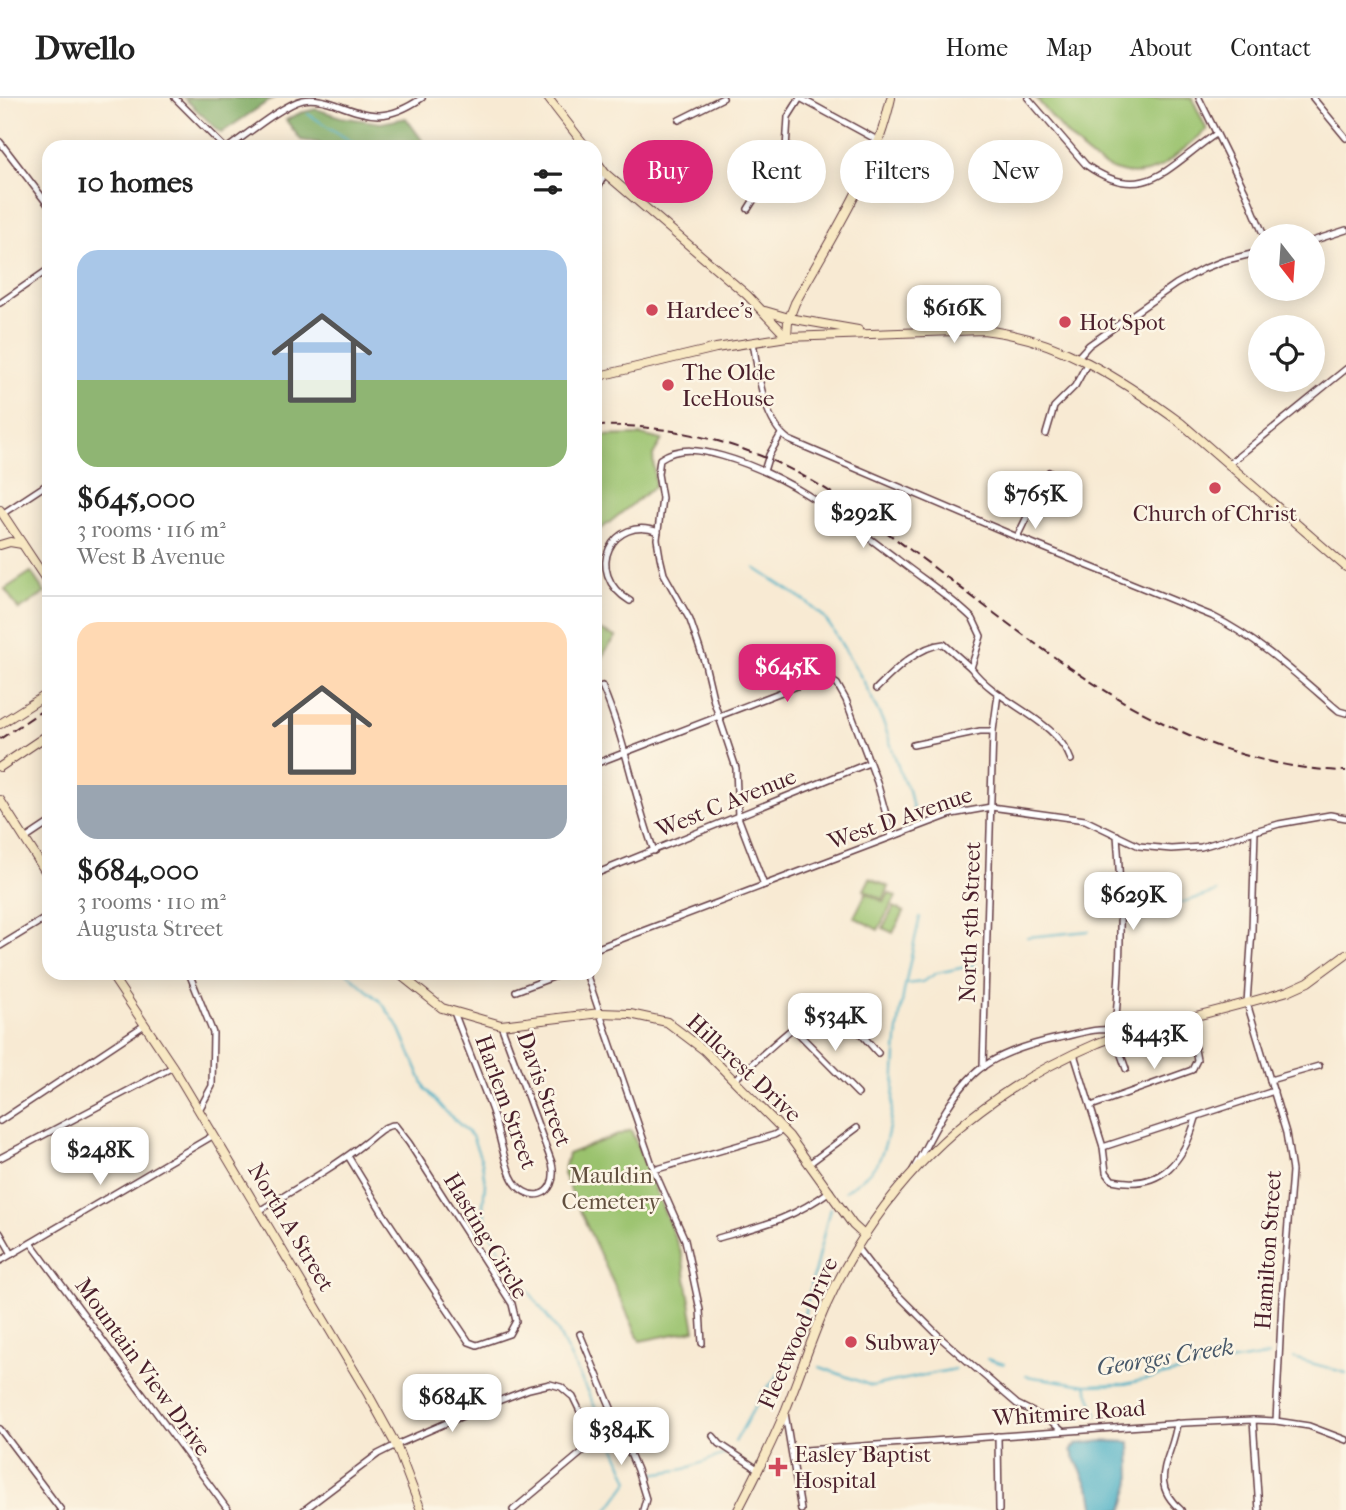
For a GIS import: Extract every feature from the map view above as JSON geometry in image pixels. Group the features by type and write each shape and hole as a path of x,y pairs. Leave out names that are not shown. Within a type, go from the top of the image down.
{"main road":[{"path":"548,98 581,140"},
{"path":"879,140 891,98"},
{"path":"602,169 747,295 787,337"},
{"path":"787,337 789,318 795,303 851,203"},
{"path":"762,311 877,333"},
{"path":"602,375 705,350 787,337 983,330 1010,333 1040,341 1078,357 1152,401 1229,464 1345,566"},
{"path":"1,513 42,574"},
{"path":"0,545 10,542 22,544"},
{"path":"0,724 42,697"},
{"path":"0,767 42,739"},
{"path":"0,800 42,866"},
{"name":"Fleetwood Drive","path":"738,1510 785,1411 824,1311 857,1248 897,1189 947,1135 980,1109 1042,1069 1115,1033 1126,1034 1288,991 1308,982 1346,954"},
{"name":"North A Street","path":"114,980 173,1067 364,1387 396,1445 421,1510"},
{"name":"Hillcrest Drive","path":"407,980 442,1008 501,1025 600,1013 630,1014 667,1023 704,1050 783,1130 810,1163 853,1225 865,1236"}],"street":[{"path":"175,98 219,140"},
{"path":"237,140 301,100 328,102 372,116 385,116 398,113 422,98"},
{"path":"679,120 723,98"},
{"path":"748,209 786,149 788,117 800,98 877,140"},
{"path":"1028,98 1086,165 1097,173 1122,181 1147,181 1161,175 1216,134"},
{"path":"1199,98 1259,224"},
{"path":"1313,98 1346,138"},
{"path":"0,142 42,197"},
{"path":"602,179 605,173"},
{"path":"1325,237 1346,230"},
{"path":"1078,357 1089,345 1176,284 1223,261 1248,255"},
{"path":"0,303 42,274"},
{"path":"753,342 767,409 780,434 802,447 1183,603 1232,626 1273,654 1339,711 1346,713"},
{"path":"1046,434 1055,407 1075,386 1088,362"},
{"path":"1229,464 1346,369"},
{"path":"764,471 780,434"},
{"path":"764,885 738,817 736,768 705,664 690,620 664,574 657,540 662,498 658,474 660,459 668,453 683,450 708,452 764,471 834,511 964,611 981,636 971,668"},
{"path":"1017,537 1049,472"},
{"path":"1,513 42,487"},
{"path":"630,601 612,586 607,577 605,557 618,538 628,532 638,528 658,532"},
{"path":"876,689 910,658 935,645 944,644 971,668 982,683 1044,726 1066,747 1071,760"},
{"path":"602,761 823,676 828,677 837,684 846,700 892,836"},
{"path":"602,686 618,726 654,851"},
{"name":"North 5th Street","path":"983,1067 993,731 998,694"},
{"path":"914,745 993,731"},
{"name":"West C Avenue","path":"602,871 869,763"},
{"name":"West D Avenue","path":"602,946 952,814 991,807 1085,820 1139,846 1171,849 1201,847 1255,831 1330,815 1346,818"},
{"path":"25,839 42,828"},
{"path":"1247,1003 1255,831"},
{"path":"1118,835 1121,885 1115,1033 1126,1069"},
{"path":"0,946 42,920"},
{"path":"192,980 214,1033 212,1086 199,1110"},
{"path":"516,991 545,980"},
{"path":"588,980 654,1170 689,1256 700,1310 702,1343"},
{"path":"733,1080 794,1029 833,1002 878,1053"},
{"name":"Hamilton Street","path":"1247,1003 1286,1133 1292,1171 1276,1421"},
{"name":"Harlem Street","path":"454,1012 491,1107 511,1175 523,1189 535,1196"},
{"path":"1091,1106 1192,1070 1197,1060 1189,1018"},
{"name":"Davis Street","path":"501,1025 555,1177 553,1184 542,1195 535,1196"},
{"path":"0,1121 143,1026"},
{"path":"794,1029 858,1094"},
{"path":"911,1173 959,1091 983,1067 1014,1051 1055,1039 1093,1030 1115,1033"},
{"path":"1074,1054 1103,1147 1106,1172 1112,1180 1123,1182 1151,1179 1166,1171 1185,1150 1196,1118"},
{"path":"1270,1080 1319,1066"},
{"path":"0,1158 173,1067"},
{"path":"1103,1147 1274,1091"},
{"name":"Hasting Circle","path":"259,1211 348,1156 389,1125 395,1125 512,1304 516,1321 509,1334 477,1345 470,1342 384,1215 348,1156"},
{"path":"810,1163 857,1128"},
{"path":"654,1170 774,1135 783,1130"},
{"path":"0,1261 214,1135"},
{"path":"718,1238 774,1224 830,1191"},
{"path":"0,1233 12,1254"},
{"name":"Mountain View Drive","path":"31,1243 228,1510"},
{"path":"857,1248 880,1277 943,1340 1017,1404 1051,1421 1062,1431"},
{"path":"580,1334 640,1479 646,1499 643,1510"},
{"path":"304,1510 378,1454 483,1407 550,1384 561,1387 573,1397 594,1442"},
{"path":"785,1411 801,1510"},
{"path":"1253,1420 1259,1510"},
{"name":"Whitmire Road","path":"792,1451 1177,1423 1253,1420 1309,1426 1346,1440"},
{"path":"513,1510 617,1423"},
{"path":"1177,1423 1175,1438 1161,1476 1167,1495 1181,1510"},
{"path":"0,1429 61,1510"},
{"path":"713,1436 720,1444 759,1470"},
{"path":"998,1436 999,1510"}],"green space":[{"path":"184,98 273,98 221,133"},
{"path":"1036,98 1192,98 1207,130 1156,169 1137,174 1120,172 1087,154"},
{"path":"316,109 341,117 381,123 406,118 422,140 301,140 286,120"},
{"path":"641,435 662,440 653,455 655,486 602,528 602,436"},
{"path":"31,572 42,588 42,595 19,610 5,589"},
{"path":"602,631 616,637 602,659"},
{"path":"870,878 889,887 883,900 864,890"},
{"path":"866,893 884,902 889,893 896,897 878,930 854,917"},
{"path":"894,907 904,912 893,933 883,928"},
{"name":"Mauldin Cemetery","path":"631,1130 682,1255 695,1330 640,1341 563,1174 568,1154"}],"water":[{"path":"1130,1442 1131,1481 1123,1510 1095,1510 1092,1494 1071,1450 1077,1444"}],"waterway":[{"path":"308,114 349,140"},
{"path":"755,568 805,601 823,616 833,630 864,682 884,724 902,778 909,790 914,813"},
{"path":"1133,917 1217,892"},
{"path":"845,1191 876,1165 886,1139 892,1111 901,1009 920,917"},
{"path":"1027,937 1089,931"},
{"path":"906,984 922,982 937,973 975,965"},
{"path":"355,980 382,1003 400,1029 425,1088 472,1136 482,1162 485,1184 483,1206 488,1229 502,1254 557,1330 601,1419"},
{"path":"735,1442 763,1392 774,1381 791,1355 803,1319 830,1208"},
{"name":"Georges Creek","path":"1026,1376 1086,1385 1125,1384 1214,1364 1268,1356"},
{"name":"Georges Creek","path":"1293,1358 1346,1373"},
{"name":"Georges Creek","path":"987,1359 1004,1364"},
{"name":"Georges Creek","path":"820,1367 872,1386 955,1369"},
{"path":"1086,1386 1097,1415"},
{"name":"Georges Creek","path":"608,1510 629,1481 614,1445"},
{"name":"Georges Creek","path":"652,1474 685,1469 725,1454"}],"railway":[{"path":"602,426 680,432 736,447 789,469 850,505 1060,661 1112,695 1167,725 1223,748 1283,764 1346,771"},
{"path":"0,739 42,711"}],"place":[{"name":"Hardee's","path":"652,310"},
{"name":"Hot Spot","path":"1065,322"},
{"name":"The Olde IceHouse","path":"668,385"},
{"name":"Church of Christ","path":"1215,488"},
{"name":"Subway","path":"851,1342"},
{"name":"Easley Baptist Hospital","path":"778,1467"}]}
